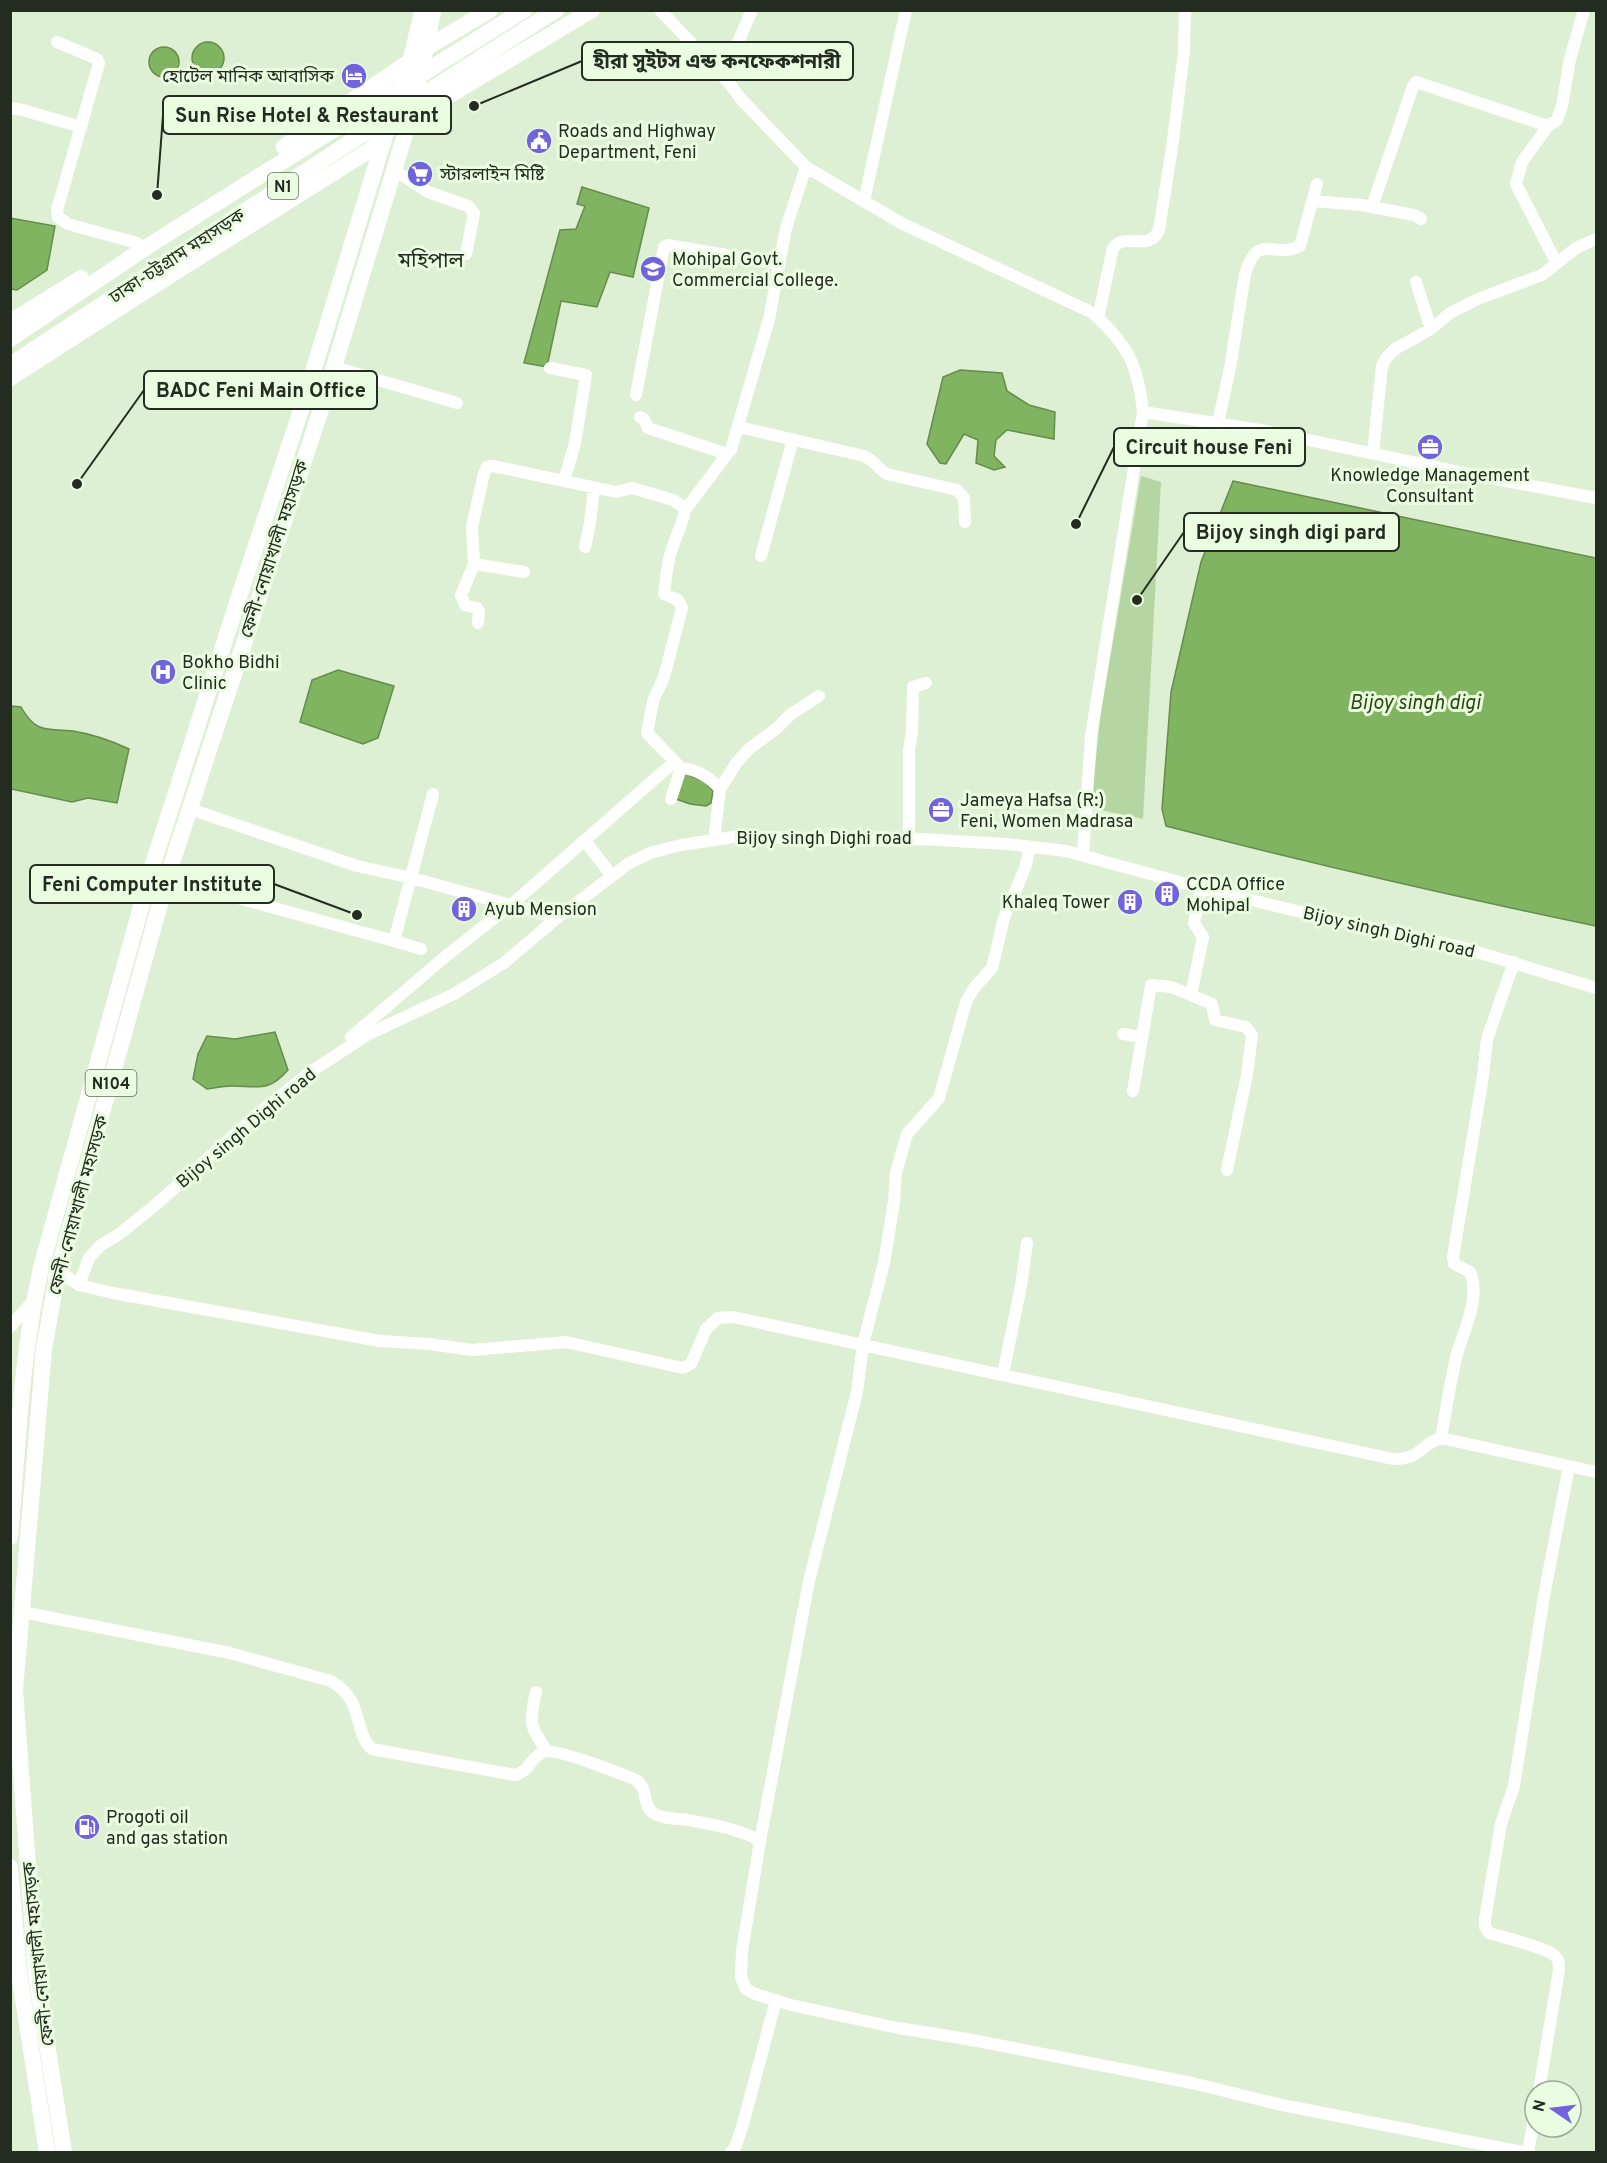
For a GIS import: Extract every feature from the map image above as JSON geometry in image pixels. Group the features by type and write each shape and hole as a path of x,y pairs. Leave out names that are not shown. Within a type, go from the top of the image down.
{"highway":[{"path":"10,322 235,181 426,48 490,10"},
{"name":"ঢাকা-চট্টগ্রাম মহাসড়ক","path":"10,339 145,248 524,10"},
{"name":"ঢাকা-চট্টগ্রাম মহাসড়ক","path":"10,365 556,10"},
{"path":"10,378 370,150 410,118 592,10"},
{"name":"ফেনী-নোয়াখালী মহাসড়ক","path":"64,2152 36,1974 15,1690 44,1349 58,1271 168,875 322,406 410,118 426,48"},
{"name":"ফেনী-নোয়াখালী মহাসড়ক","path":"10,1537 27,1344 33,1301 152,867 304,402 410,61"},
{"name":"ফেনী-নোয়াখালী মহাসড়ক","path":"10,1867 19,1973 47,2152"},
{"path":"11,1873 30,1888"}],"main road":[{"name":"N104","path":"410,61 422,10"},
{"name":"N104","path":"426,48 434,10"}],"street":[{"path":"660,10 806,167 901,223 1093,313 1113,332 1130,354 1141,388 1143,412 1091,736 1083,854"},
{"path":"723,76 752,10"},
{"path":"864,201 906,10"},
{"path":"1098,318 1113,248 1121,242 1150,241 1159,230 1183,63 1185,10"},
{"path":"1556,262 1516,184 1522,162 1548,126 1557,120 1562,106 1570,59 1584,10"},
{"path":"57,42 97,59 99,63 57,210 58,217 68,224 136,243"},
{"path":"1372,207 1416,82 1548,126"},
{"path":"10,108 81,127"},
{"path":"720,789 712,780 678,765 647,733 653,701 664,677 682,608 678,600 664,594 668,565 685,510 728,453 739,427 769,319 786,228 806,167"},
{"path":"394,170 428,192 472,209 474,213 466,254"},
{"path":"1218,423 1249,262 1252,255 1265,249 1295,249 1300,246 1317,184"},
{"path":"1313,201 1372,207 1418,216 1421,219"},
{"path":"1373,453 1382,366 1395,349 1431,329 1462,306 1542,274 1576,248 1596,239"},
{"path":"636,394 664,247 668,245 779,264"},
{"path":"1416,282 1431,329"},
{"path":"334,367 457,404"},
{"path":"550,368 586,375 575,443 564,481"},
{"path":"232,396 304,402 322,406"},
{"path":"1143,412 1262,430 1596,498"},
{"path":"639,417 644,419 648,428 728,453"},
{"path":"739,427 864,456 871,459 880,470 887,474 957,490 964,498 965,522"},
{"path":"761,556 793,439"},
{"path":"477,623 479,612 477,608 465,605 462,595 474,564 472,527 487,467 492,466 616,492 632,488 673,500 685,510"},
{"path":"585,548 594,488"},
{"path":"474,564 524,572"},
{"path":"909,839 909,750 912,732 913,687 926,683"},
{"path":"714,840 720,789 737,762 750,748 776,729 791,714 819,696"},
{"path":"671,799 678,765"},
{"path":"333,1049 356,1034 380,1011 678,765"},
{"path":"394,941 433,794"},
{"path":"190,809 357,866 412,878 557,918"},
{"name":"Bijoy singh Dighi road","path":"80,1285 89,1258 102,1245 153,1207 260,1112 309,1073 367,1035 454,994 504,963 557,918 629,863 650,853 714,840 740,836 863,841 909,839 1030,847 1083,854 1201,888 1457,946 1596,988"},
{"path":"585,841 612,876"},
{"path":"1030,847 1025,868 1004,918 992,968 974,988 966,1002 939,1098 907,1134 896,1173 894,1203 884,1263 863,1344 857,1392 809,1581 760,1841 742,1951 741,1977 746,1989 755,1994 898,2028 967,2039 1192,2083 1282,2105 1522,2152"},
{"path":"190,885 421,949"},
{"path":"1191,995 1203,937 1194,923 1201,888"},
{"path":"1441,1438 1457,1353 1470,1318 1473,1280 1470,1272 1454,1264 1454,1257 1487,1039 1514,962"},
{"path":"1133,1091 1151,985 1171,987 1212,1004 1215,1020 1246,1027 1252,1035 1247,1075 1227,1170"},
{"path":"1123,1034 1142,1037"},
{"path":"1003,1374 1021,1286 1027,1243"},
{"path":"10,1328 58,1271 80,1285 380,1341 472,1350 566,1342 641,1358 673,1368 683,1368 691,1364 706,1329 718,1318 733,1317 1393,1459 1404,1460 1415,1456 1441,1438 1596,1472"},
{"path":"1541,2079 1559,1970 1557,1958 1553,1953 1489,1933 1485,1927 1485,1918 1501,1824 1514,1786 1544,1596 1569,1466"},
{"path":"22,1612 230,1653 331,1681 341,1687 354,1706 367,1744 372,1749 515,1775 525,1771 535,1758 547,1751"},
{"path":"536,1692 530,1716 532,1728 547,1751 636,1780 641,1783 646,1805 660,1816 705,1823 752,1836 760,1841"},
{"path":"732,2152 743,2124 776,2000"}],"shaded area":[{"path":"1141,476 1161,482 1143,819 1091,808 1100,718"}],"water":[{"path":"208,42 219,47 224,58 219,69 208,74 197,69 192,58 197,47"},
{"path":"164,47 175,51 179,62 175,73 164,77 153,73 149,62 153,51"},
{"path":"582,187 649,208 633,277 610,272 597,307 561,301 547,367 524,363 560,230 576,229 585,206 577,204"},
{"path":"10,218 55,226 47,270 17,290 11,289"},
{"path":"960,370 1002,373 1007,391 1029,405 1055,412 1054,439 1007,430 996,440 994,456 1005,467 994,470 976,463 978,440 964,434 946,464 940,463 927,444 943,377"},
{"name":"Bijoy singh digi","path":"1233,481 1596,558 1596,926 1381,879 1166,826 1162,809 1171,692 1201,562"},
{"path":"338,670 394,686 378,738 363,744 300,722 312,680"},
{"path":"11,706 21,707 32,722 43,728 87,734 129,749 117,803 88,798 72,802 11,789"},
{"path":"684,773 705,782 713,791 711,803 706,806 676,799"},
{"path":"275,1032 288,1070 274,1082 262,1087 228,1086 207,1089 193,1079 198,1054 207,1036 235,1039"}],"place":[{"name":"হোটেল মানিক আবাসিক","path":"354,76"},
{"name":"হীরা সুইটস এন্ড কনফেকশনারী","path":"474,106"},
{"name":"Roads and Highway Department, Feni","path":"539,141"},
{"name":"স্টারলাইন মিষ্টি","path":"420,174"},
{"name":"Sun Rise Hotel & Restaurant","path":"157,195"},
{"name":"Mohipal Govt. Commercial College.","path":"653,269"},
{"name":"Knowledge Management Consultant","path":"1430,447"},
{"name":"BADC Feni Main Office","path":"77,484"},
{"name":"Circuit house Feni","path":"1076,524"},
{"name":"Bijoy singh digi pard","path":"1137,600"},
{"name":"Bokho Bidhi Clinic","path":"163,672"},
{"name":"Jameya Hafsa (R:) Feni, Women Madrasa","path":"941,810"},
{"name":"CCDA Office Mohipal","path":"1167,894"},
{"name":"Khaleq Tower","path":"1130,902"},
{"name":"Ayub Mension","path":"464,909"},
{"name":"Feni Computer Institute","path":"357,915"},
{"name":"Progoti oil and gas station","path":"87,1827"}],"district":[{"name":"মহিপাল","path":"431,260"}]}
